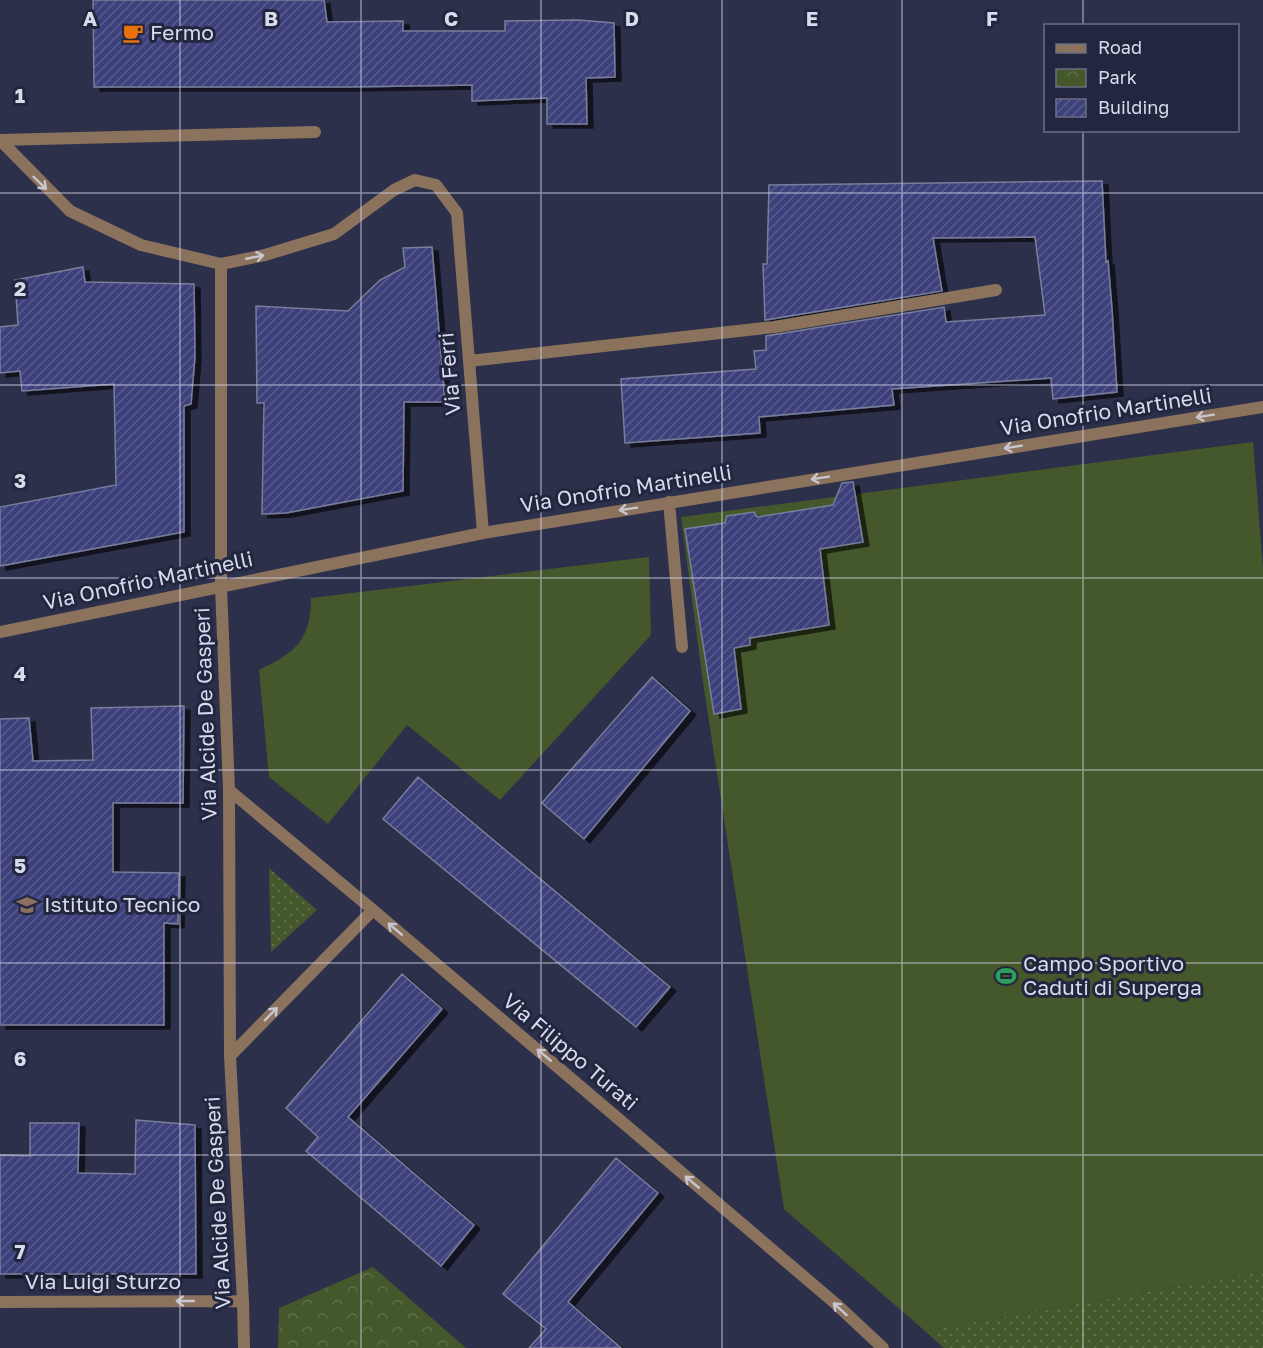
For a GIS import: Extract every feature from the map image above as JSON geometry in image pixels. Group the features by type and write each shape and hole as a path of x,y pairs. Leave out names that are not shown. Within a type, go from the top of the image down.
{"street":[{"path":"0,140 315,132"},
{"path":"0,140 70,211 141,245 221,264"},
{"name":"Via Ferri","path":"221,264 265,255 334,234 394,190 415,180 436,185 457,213 483,532"},
{"name":"Via Alcide De Gasperi","path":"221,264 221,586 229,790 230,1056 244,1348"},
{"path":"469,361 774,327 996,290"},
{"name":"Via Onofrio Martinelli","path":"0,632 483,532 1263,407"},
{"path":"669,502 682,647"},
{"name":"Via Filippo Turati","path":"229,790 836,1304 883,1348"},
{"path":"230,1056 373,910"},
{"name":"Via Luigi Sturzo","path":"0,1302 243,1301"}],"green space":[{"name":"Campo Sportivo Caduti di Superga","path":"1253,442 1263,568 1263,1271 925,1331 784,1209 703,682 681,517"},
{"path":"649,557 651,635 500,800 407,725 328,824 269,777 259,670 291,651 304,635 308,625 311,598"},
{"path":"269,868 317,910 271,952"},
{"path":"373,1267 466,1348 278,1348 279,1308"},
{"path":"1263,1271 1263,1348 944,1348 925,1331"}],"building":[{"path":"93,0 324,0 327,22 403,21 403,31 505,31 505,21 578,20 614,23 615,77 586,78 587,124 547,124 547,98 472,101 472,85 94,87"},
{"path":"1102,181 1117,392 1053,399 1051,378 892,389 894,405 759,417 760,433 625,443 621,379 756,369 754,351 766,350 766,336 944,307 946,322 1045,315 1035,237 933,238 942,291 765,320 763,264 767,264 769,185"},
{"path":"432,247 445,402 404,402 403,491 286,513 262,514 264,403 257,403 256,306 348,311 380,280 405,267 403,248"},
{"path":"83,267 85,282 194,284 195,356 191,404 184,406 184,532 0,566 0,507 116,485 114,384 22,391 20,371 0,373 0,327 18,325 15,280"},
{"path":"853,482 863,542 820,549 829,625 750,638 750,645 734,648 741,709 714,714 685,529 725,523 727,516 754,512 757,517 833,505 842,483"},
{"path":"652,677 690,711 584,839 542,803"},
{"path":"184,706 183,803 113,803 113,872 179,873 178,924 164,923 164,1025 0,1025 0,719 29,718 33,761 93,760 91,708"},
{"path":"418,777 670,987 636,1027 383,819"},
{"path":"402,974 442,1009 348,1117 474,1225 441,1266 306,1151 318,1137 286,1108"},
{"path":"136,1120 195,1125 196,1274 0,1274 0,1155 30,1156 30,1123 79,1123 78,1173 135,1174"},
{"path":"616,1158 658,1193 568,1302 621,1348 529,1348 546,1329 503,1294"}],"place":[{"name":"Fermo","path":"133,33"},
{"name":"Istituto Tecnico","path":"27,905"},
{"name":"Campo Sportivo Caduti di Superga","path":"1006,976"}]}
